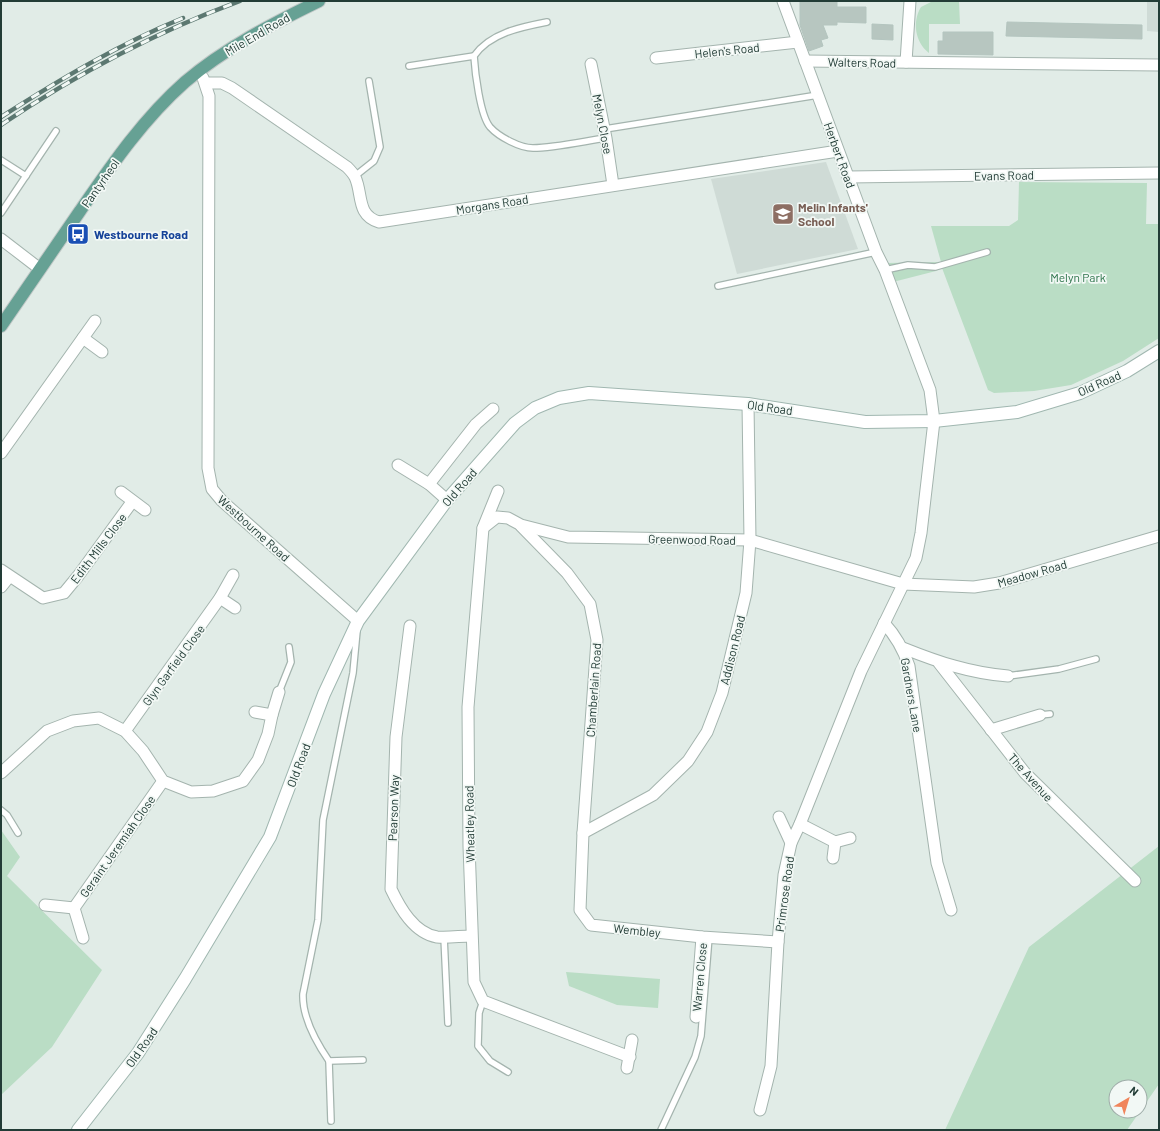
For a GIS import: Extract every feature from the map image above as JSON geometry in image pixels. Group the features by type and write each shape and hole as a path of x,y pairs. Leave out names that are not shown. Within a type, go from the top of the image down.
{"main road":[{"name":"Mile End Road","path":"217,57 243,41 319,1"},
{"name":"Pantyrheol","path":"1,326 94,191 145,123 185,82 217,57"}],"street":[{"name":"Herbert Road","path":"783,1 876,252 930,390 934,422"},
{"name":"Walters Road","path":"805,61 906,62 910,1"},
{"name":"Helen's Road","path":"656,58 798,42"},
{"path":"906,62 1159,65"},
{"name":"Melyn Close","path":"591,64 606,133 614,184"},
{"name":"Westbourne Road","path":"199,72 206,83 209,96 208,468 212,489 222,501 358,621"},
{"path":"206,83 222,83 232,88 347,167 355,176"},
{"name":"Morgans Road","path":"355,176 364,214 370,219 378,222 614,184 838,151"},
{"name":"Evans Road","path":"848,177 1159,172"},
{"path":"1,239 40,269"},
{"path":"1,453 95,321"},
{"path":"83,338 102,352"},
{"name":"Old Road","path":"78,1130 138,1053 185,979 270,837 324,694 358,621 447,500 515,423 535,408 559,398 589,393 748,404 865,422 934,422 1017,412 1073,395 1127,371 1159,351"},
{"name":"Addison Road","path":"583,833 653,795 688,761 707,732 722,693 746,593 750,540 748,404"},
{"path":"429,484 476,424 493,409"},
{"path":"884,623 916,558 922,533 934,422"},
{"path":"398,465 429,484 447,500"},
{"name":"Wheatley Road","path":"483,1001 474,982 471,936 468,707 483,528 498,490"},
{"name":"Edith Mills Close","path":"121,492 132,502 145,510"},
{"name":"Edith Mills Close","path":"5,573 43,598 64,593 132,502"},
{"name":"Greenwood Road","path":"483,528 497,517 508,518 521,525 568,538 750,540 903,584"},
{"name":"Chamberlain Road","path":"521,525 567,573 590,604 597,640 583,833"},
{"name":"Meadow Road","path":"903,584 974,587 999,583 1159,536"},
{"path":"1,588 5,573"},
{"name":"Glyn Garfield Close","path":"125,732 220,598 233,575"},
{"path":"220,598 235,608"},
{"name":"Gardners Lane","path":"884,623 896,635 903,648 909,666 937,863 951,910"},
{"name":"Primrose Road","path":"760,1110 771,1066 778,942 784,875 791,843 800,824 860,672 884,623"},
{"name":"Pearson Way","path":"410,626 396,737 391,889 400,908 420,930 437,937 471,936"},
{"path":"903,648 940,663 981,674 1008,676"},
{"name":"The Avenue","path":"940,663 1025,773 1135,881"},
{"path":"1,774 47,731 73,721 99,718 125,732 143,751 163,781 191,792 213,791 243,781 258,760 268,734 279,692"},
{"path":"255,712 272,715"},
{"path":"991,730 1045,715"},
{"name":"Geraint Jeremiah Close","path":"45,905 74,908 163,781"},
{"path":"779,817 791,843"},
{"path":"800,824 835,842 850,838"},
{"name":"Wembley","path":"583,833 580,910 591,925 706,937 778,942"},
{"path":"833,858 835,842"},
{"path":"74,908 83,938"},
{"name":"Warren Close","path":"696,1017 706,937"},
{"path":"483,1001 628,1063 632,1040"}],"lane":[{"path":"547,22 516,28 480,47 474,56 477,84 485,116 490,127 506,139 533,148 818,94"},
{"path":"409,66 474,56"},
{"path":"355,176 374,161 380,147 369,81"},
{"path":"1,213 56,131"},
{"path":"1,160 26,176"},
{"path":"718,286 876,252"},
{"path":"884,270 908,265 935,267 987,252"},
{"path":"331,1122 329,1061 306,1017 302,1004 318,920 323,820 353,673 358,621"},
{"path":"279,692 292,662 289,647"},
{"path":"1008,676 1059,669 1096,658"},
{"path":"1,810 7,815 18,833"},
{"path":"444,936 448,1023"},
{"path":"662,1130 695,1057 701,1036 706,937"},
{"path":"483,1001 479,1013 478,1046 490,1061 508,1072"},
{"path":"329,1061 363,1060"}],"shaded area":[{"path":"1147,1 1159,1 1159,32 1147,31"},
{"name":"Melin Infants' School","path":"826,162 858,249 737,274 711,179"}],"green space":[{"path":"931,2 959,2 960,24 929,24 929,53 918,38 916,32 916,19 921,7"},
{"name":"Melyn Park","path":"1019,182 1147,183 1146,224 1159,224 1159,338 1123,361 1071,385 1034,391 994,393 988,390 942,268 936,271 893,282 887,263 941,262 931,226 1009,226 1018,220"},
{"path":"1,830 20,857 7,876 102,970 52,1047 1,1095"},
{"path":"1159,846 1159,1084 1148,1100 1148,1079 1108,1079 1108,1119 1135,1119 1127,1130 945,1130 1029,947"},
{"path":"566,972 660,979 658,1008 617,1005 569,986"}],"building":[{"path":"800,1 837,1 837,7 866,7 866,23 837,22 837,25 823,25 828,38 821,40 823,46 809,51 800,25"},
{"path":"1007,22 1142,25 1142,39 1006,36"},
{"path":"872,24 893,25 893,40 872,39"},
{"path":"943,32 993,32 993,55 938,54 938,41 943,41"}],"railway":[{"path":"1,125 58,89 117,56 178,26 240,1"},
{"path":"1,117 90,63 136,39 183,18"}],"place":[{"name":"Melin Infants' School","path":"783,214"},
{"name":"Westbourne Road","path":"78,234"}]}
